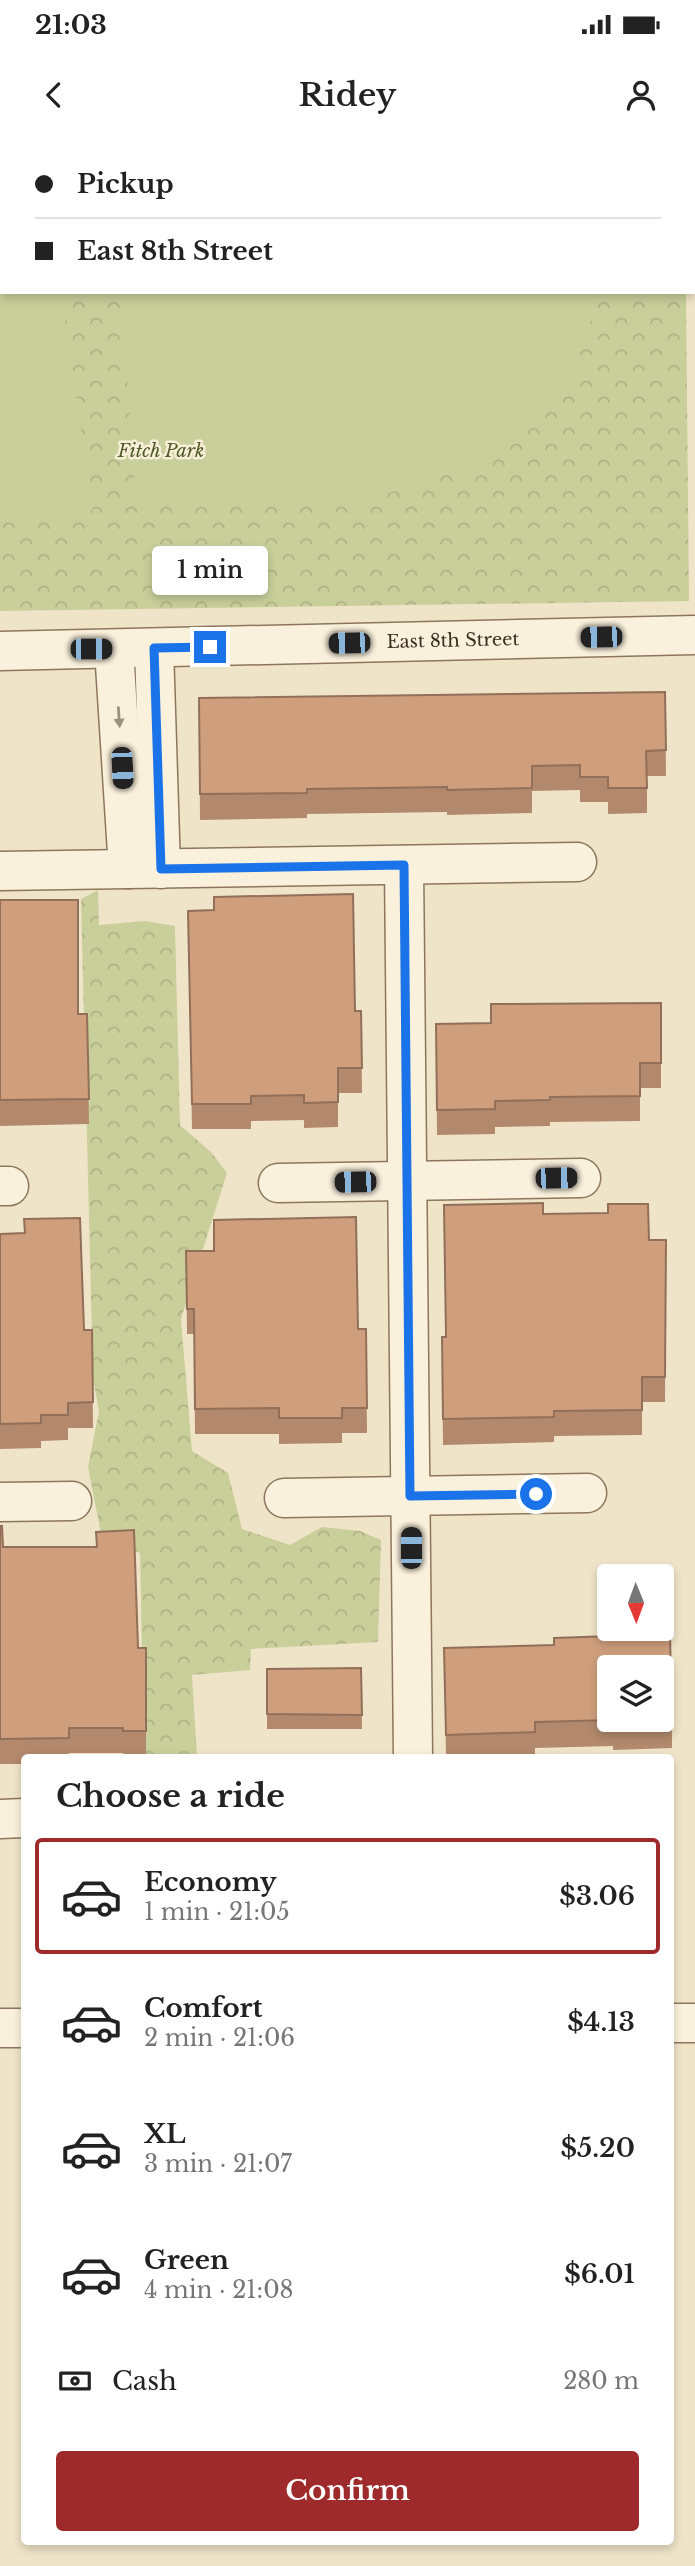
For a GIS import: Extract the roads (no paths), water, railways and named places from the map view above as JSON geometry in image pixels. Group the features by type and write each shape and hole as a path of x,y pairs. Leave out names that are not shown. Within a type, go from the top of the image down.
{"street":[{"name":"East 8th Street","path":"0,650 695,635"},
{"path":"144,869 154,648"},
{"path":"114,649 144,869"},
{"path":"0,871 577,862"},
{"path":"404,865 413,1754"},
{"path":"278,1183 582,1178"},
{"path":"284,1498 587,1493"},
{"path":"0,1502 72,1501"},
{"path":"0,1819 21,1818"},
{"path":"674,2023 695,2023"},
{"path":"0,2028 21,2028"}],"park label":[{"name":"Fitch Park","path":"161,451"}]}
